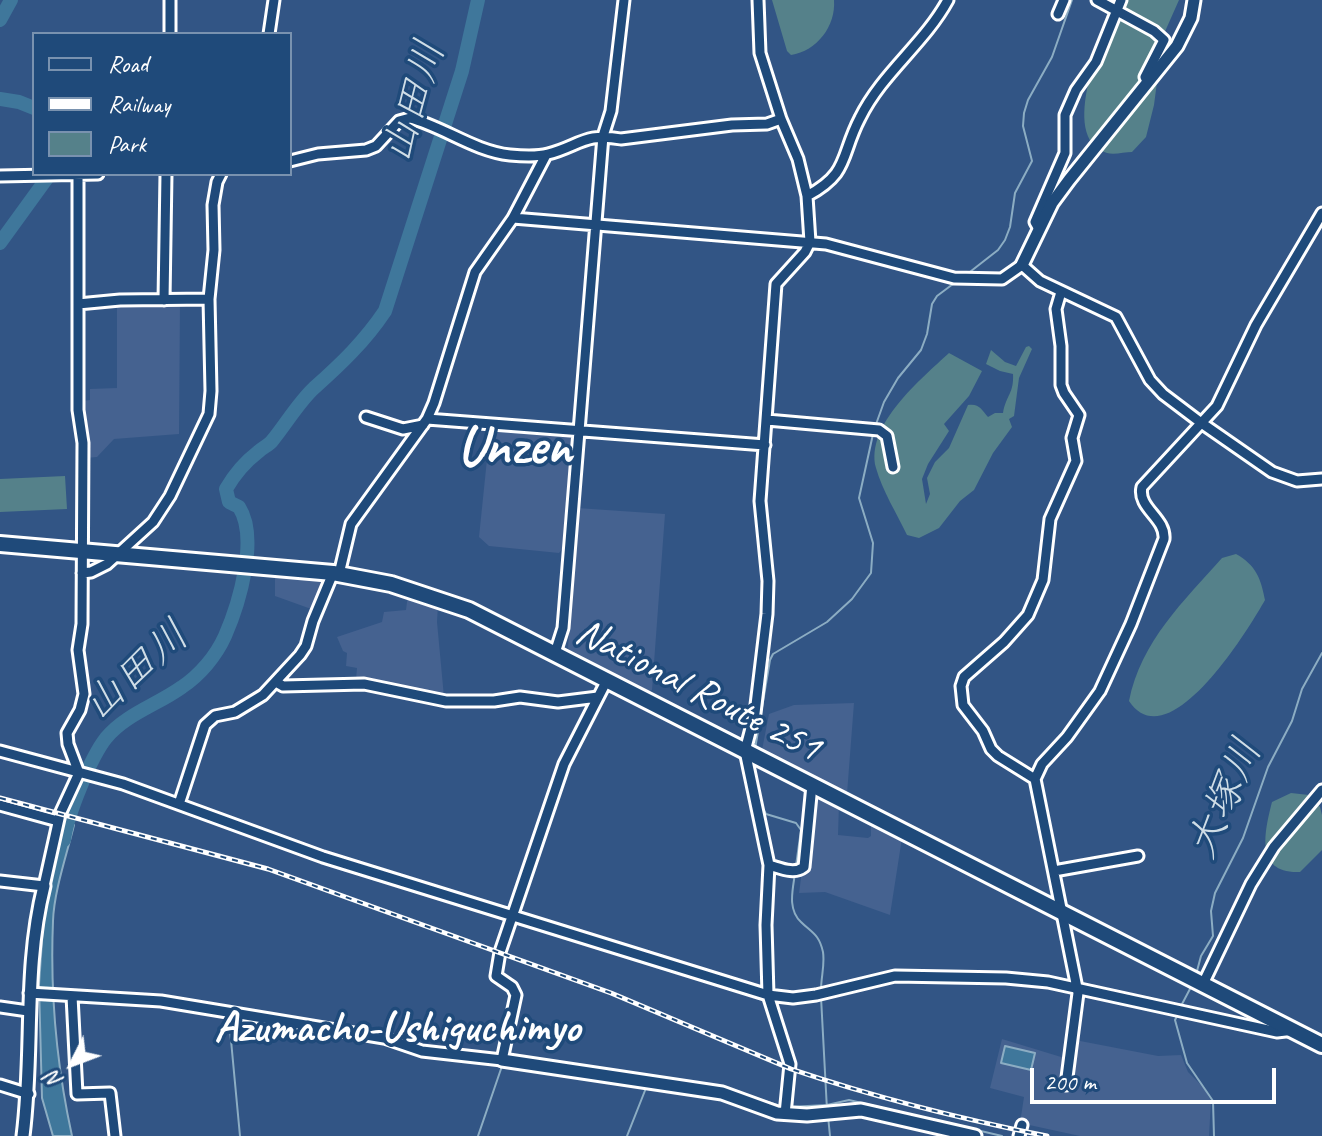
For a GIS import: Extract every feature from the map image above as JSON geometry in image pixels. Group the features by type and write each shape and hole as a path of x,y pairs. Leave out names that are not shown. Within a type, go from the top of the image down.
{"highway":[{"name":"National Route 251","path":"0,544 336,573 421,592 469,610 1322,1045"}],"street":[{"path":"170,0 170,32"},
{"path":"269,32 274,0"},
{"path":"555,653 563,628 603,136 611,111 624,0"},
{"path":"758,0 760,53 781,119 798,159 807,196 810,242 805,252 776,284 760,501 768,581 767,614 751,754 769,865 766,925 768,995 790,1064 785,1114"},
{"path":"807,196 826,186 837,175 859,120 874,94 926,34 948,0"},
{"path":"1058,14 1064,0"},
{"path":"1097,0 1154,31 1164,40 1145,77 1148,83"},
{"path":"1039,229 1035,222 1065,153 1065,115 1076,90 1096,62 1121,0"},
{"path":"513,218 810,242 959,278 1002,279 1022,265 1039,229 1069,180 1148,83 1184,33 1194,0"},
{"path":"292,160 318,154 366,150 376,146 399,121 406,118 485,150 509,155 546,155 591,137 621,139 732,125 767,124 781,119"},
{"path":"179,804 205,725 215,716 249,705 276,682 306,646 313,621 336,573 351,524 425,422 452,351 469,287 483,257 513,218 546,155"},
{"path":"0,176 78,176 78,410 83,443 82,624 78,650 84,694 80,710 67,733 68,744 82,773"},
{"path":"164,300 166,176"},
{"path":"82,573 101,568 153,522 170,496 209,414 213,205 220,176"},
{"path":"1066,1085 1078,989 1035,779 1042,764 1100,691 1131,624 1164,539 1164,529 1141,498 1142,487 1217,406 1256,325 1322,213"},
{"path":"1022,265 1040,281 1116,317 1150,380 1200,422 1272,472 1297,481 1322,479"},
{"path":"1035,779 998,756 970,716 960,694 964,677 1004,642 1028,615 1043,580 1050,519 1076,461 1072,438 1079,415 1061,385 1061,346 1056,309 1061,292"},
{"path":"78,304 209,299"},
{"path":"366,417 403,429 425,422 765,445"},
{"path":"767,420 873,430 887,436 893,467"},
{"path":"502,1060 516,995 512,987 499,979 495,972 564,764 607,680"},
{"path":"276,682 283,686 364,684 446,701 494,701 520,697 558,702 598,697"},
{"path":"1074,727 1081,725 1106,691"},
{"path":"0,751 104,779 323,857 768,995 793,998 895,976 1020,979 1048,982 1277,1032 1294,1030"},
{"path":"23,1136 29,1094 28,1011 35,924 58,821 82,773"},
{"path":"769,865 794,871 804,867 812,785"},
{"path":"1203,984 1261,868 1274,847 1322,790"},
{"path":"0,805 58,821"},
{"path":"1054,871 1138,856"},
{"path":"0,881 44,886"},
{"path":"31,994 161,1001 384,1038 422,1051 722,1093 785,1114 861,1110 975,1136"},
{"path":"70,996 77,1094 110,1093 115,1136"},
{"path":"0,1007 28,1011"},
{"path":"0,1085 29,1094"},
{"path":"1019,1136 1022,1125"}],"shaded area":[{"path":"180,302 179,434 114,439 97,457 85,458 81,401 90,400 90,389 117,388 117,303"},
{"path":"490,430 572,436 562,549 559,553 489,546 479,537"},
{"path":"577,508 665,514 652,690 648,692 570,652 568,648"},
{"path":"275,575 325,578 314,610 275,596"},
{"path":"408,594 438,604 444,697 422,694 399,685 356,680 357,668 346,666 347,653 337,637 382,622 384,612 406,610"},
{"path":"854,703 847,794 762,750 769,714 794,705"},
{"path":"813,791 839,804 838,835 868,838 871,836 871,822 902,838 890,915 825,892 799,893"},
{"path":"63,822 74,825 58,885 52,948 59,1056 72,1136 53,1136 42,1098 39,985 44,911"},
{"path":"1002,1039 1071,1060 1075,1040 1158,1056 1181,1055 1188,1072 1204,1088 1211,1101 1209,1136 1080,1136 1020,1123 1024,1097 990,1088"},
{"path":"1005,1046 1035,1053 1031,1070 1001,1063"}],"green space":[{"path":"772,0 834,0 832,19 817,43 791,55 787,51"},
{"path":"1114,0 1179,0 1163,36 1154,105 1146,137 1132,152 1113,154 1092,143 1085,127 1085,106 1088,83"},
{"path":"1029,346 1032,349 1019,378 1014,416 1009,419 1012,427 993,453 974,490 960,501 939,528 919,538 907,535 876,468 875,452 887,420 911,389 949,353 982,371 969,396 944,424 949,431 922,479 926,504 930,494 927,478 935,462 949,448 968,405 978,406 988,417 1003,413 1013,374 986,364 991,350 1005,362 1016,366"},
{"path":"65,476 67,509 0,512 0,479"},
{"path":"1236,554 1256,573 1265,600 1242,638 1205,685 1164,715 1145,715 1129,701 1143,659 1179,606 1222,558"},
{"path":"1291,793 1309,795 1320,807 1322,815 1322,850 1300,872 1286,871 1276,866 1269,859 1266,849 1272,802"}],"waterway":[{"path":"0,20 11,0"},
{"name":"山田川","path":"64,840 80,787 106,738 123,722 195,677 212,658 225,636 241,589 247,553 245,520 239,507 229,502 226,489 244,464 272,441 308,394 361,342 385,311 462,71 478,0"},
{"path":"966,275 998,250 1005,240 1015,193 1032,161 1023,126 1024,113 1052,57 1072,0"},
{"path":"0,99 32,107"},
{"path":"0,243 49,176"},
{"path":"875,427 884,402 898,378 921,350 932,304 937,296 957,281"},
{"path":"755,749 773,654 827,622 852,599 871,573 873,543 859,498 873,434"},
{"name":"大塚川","path":"1197,971 1201,956 1213,936 1211,911 1215,893 1243,838 1268,767 1292,721 1302,689 1322,653"},
{"path":"754,763 766,814 796,823 801,830 796,866"},
{"path":"795,873 794,911 817,937 823,952 821,990"},
{"name":"大塚川","path":"1181,1006 1191,987"},
{"path":"821,997 827,1110"},
{"name":"大塚川","path":"1177,1016 1175,1020 1187,1063 1213,1101 1214,1136"},
{"path":"229,1019 240,1136"},
{"path":"516,1056 723,1088"},
{"path":"478,1136 502,1066"},
{"path":"627,1136 646,1088"},
{"path":"729,1090 784,1107"},
{"path":"788,1107 827,1105 849,1100 1002,1136"},
{"path":"828,1116 830,1136"}],"railway":[{"path":"0,798 268,869 611,993 791,1069 918,1107 1047,1136"}],"district":[{"name":"Unzen","path":"514,449"},
{"name":"Azumacho-Ushiguchimyo","path":"397,1029"}]}
